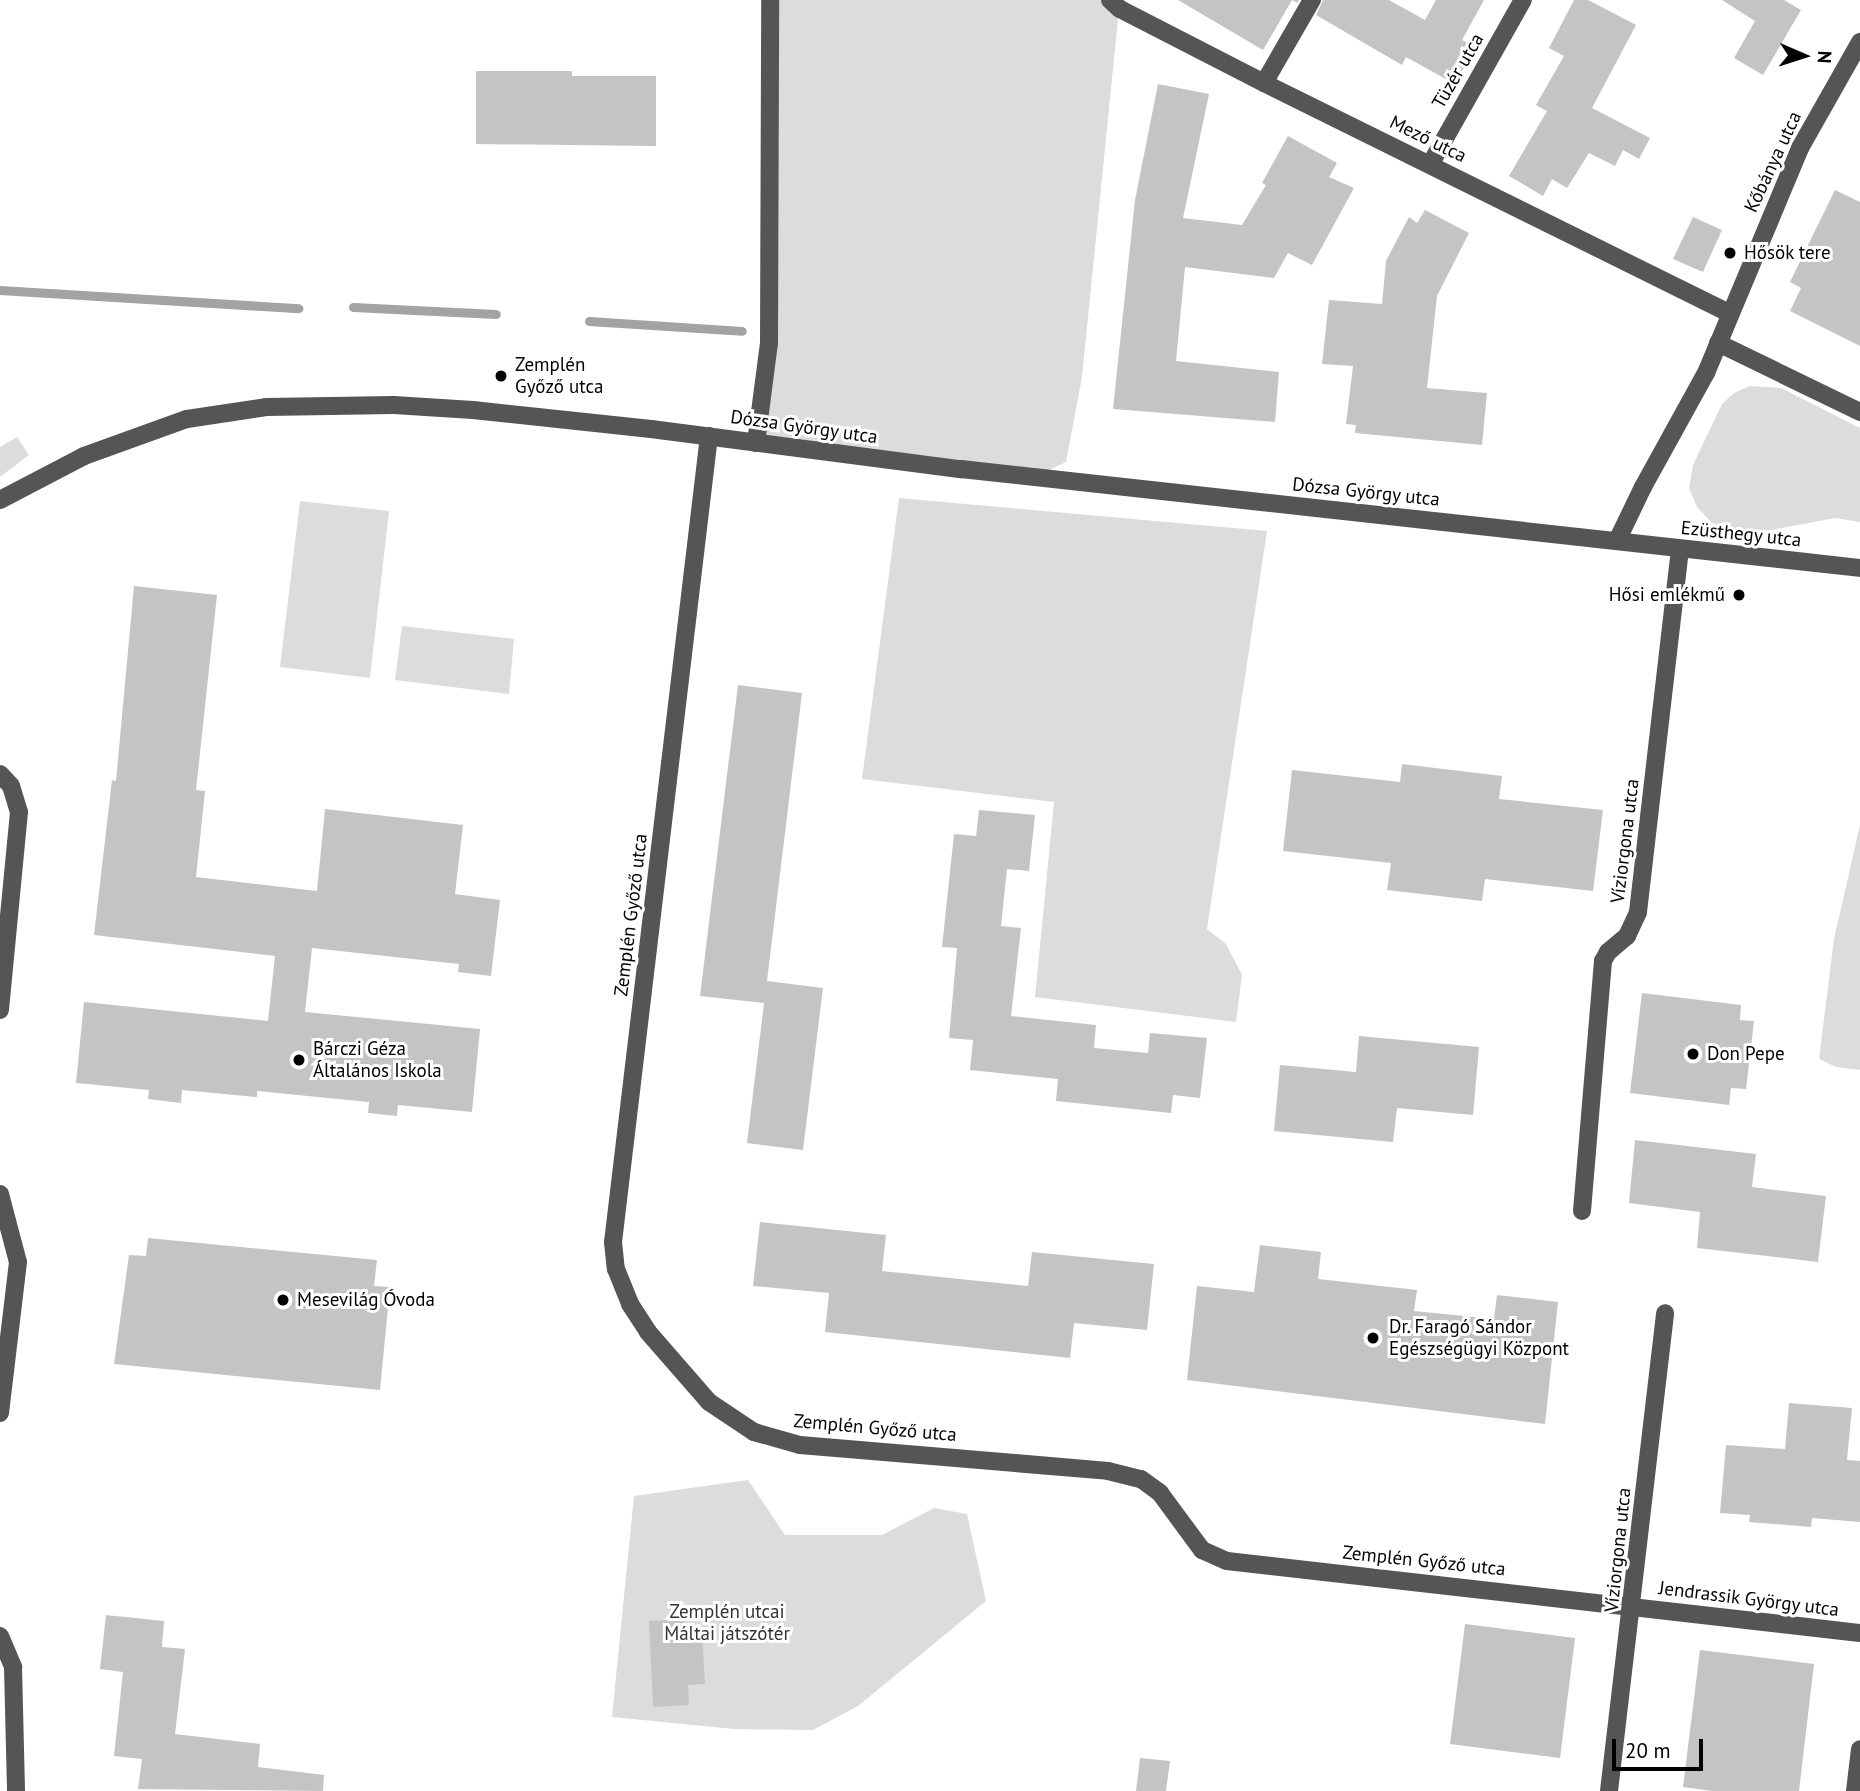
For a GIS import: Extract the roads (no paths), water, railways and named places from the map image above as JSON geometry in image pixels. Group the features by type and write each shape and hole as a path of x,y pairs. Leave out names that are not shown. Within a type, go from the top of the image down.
{"street":[{"path":"755,443 769,343 770,0"},
{"name":"Mező utca","path":"1110,0 1120,9 1264,83 1431,163 1729,313"},
{"path":"1264,83 1312,0"},
{"name":"Tüzér utca","path":"1431,163 1523,0"},
{"name":"Kőbánya utca","path":"1718,343 1800,148 1860,42"},
{"path":"1617,541 1643,487 1706,373 1718,343 1860,412"},
{"name":"Dózsa György utca","path":"0,500 64,465 138,435 187,419 266,407 382,405 473,410 709,436 961,469 1617,541"},
{"name":"Zemplén Győző utca","path":"709,436 613,1242 616,1269 630,1304 648,1332 709,1402 736,1423 774,1439 800,1445 1118,1473 1152,1484 1195,1542 1214,1558 1633,1606"},
{"name":"Ezüsthegy utca","path":"1617,541 1860,568"},
{"name":"Víziorgona utca","path":"1582,1211 1603,961 1608,952 1627,936 1638,912 1679,549"},
{"path":"0,774 11,786 19,812 0,1010"},
{"path":"0,1194 18,1262 0,1413"},
{"name":"Víziorgona utca","path":"1609,1791 1633,1606 1665,1313"},
{"name":"Jendrassik György utca","path":"1633,1606 1860,1633"},
{"path":"0,1636 13,1667 16,1791"},
{"path":"1855,1791 1860,1749"}],"waterway":[{"path":"0,290 298,308"},
{"path":"353,307 496,314"},
{"path":"589,321 742,331"}],"place":[{"name":"Hősök tere","path":"1730,253"},
{"name":"Zemplén Győző utca","path":"501,376"},
{"name":"Hősi emlékmű","path":"1739,595"},
{"name":"Don Pepe","path":"1693,1054"},
{"name":"Bárczi Géza Általános Iskola","path":"299,1060"},
{"name":"Mesevilág Óvoda","path":"283,1300"},
{"name":"Dr. Faragó Sándor Egészségügyi Központ","path":"1373,1338"}],"park label":[{"name":"Zemplén utcai Máltai játszótér","path":"727,1623"}]}
